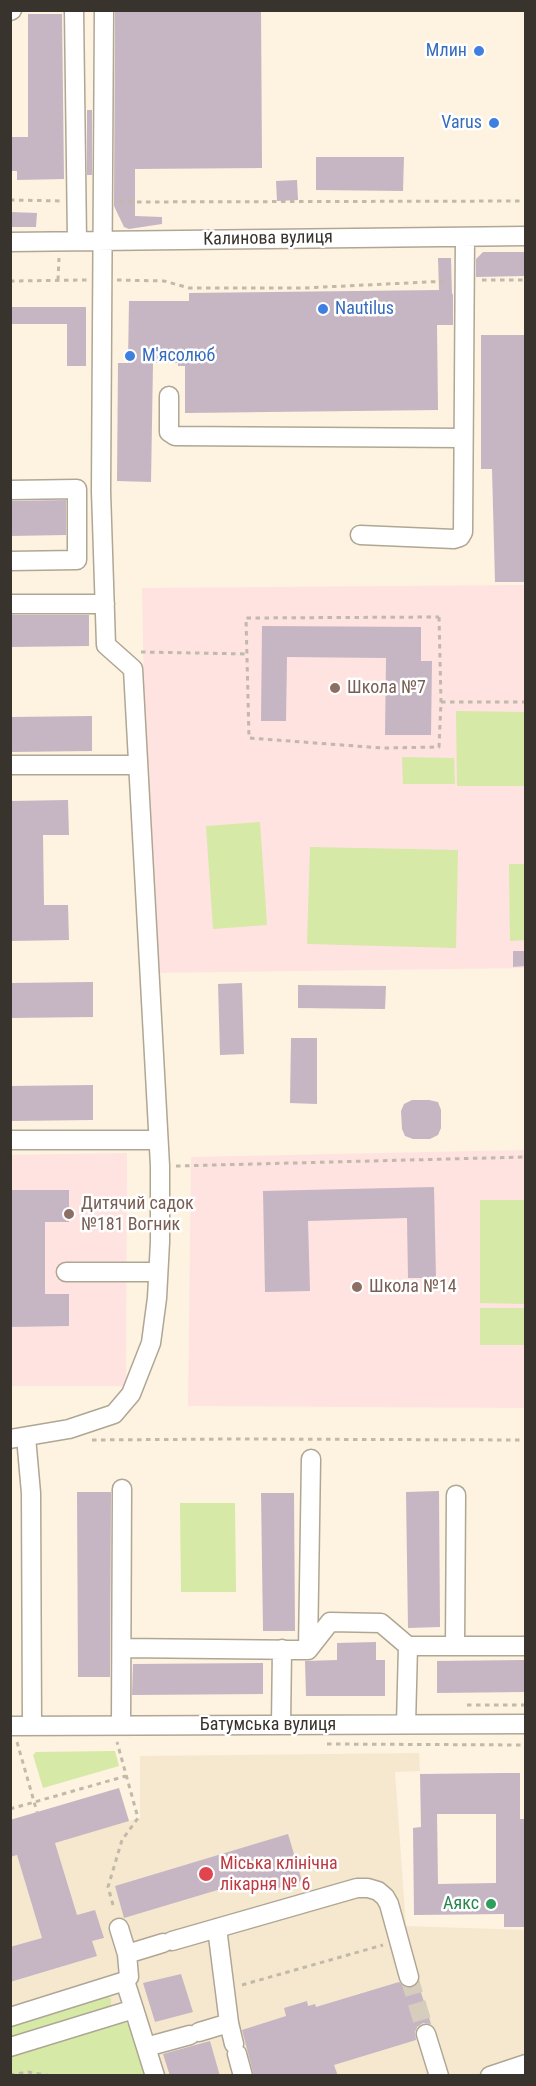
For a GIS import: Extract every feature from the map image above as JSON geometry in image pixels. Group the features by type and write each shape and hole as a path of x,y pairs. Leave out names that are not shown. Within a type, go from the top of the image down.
{"street":[{"path":"74,10 77,242"},
{"path":"20,1726 31,1493 18,1438 69,1429 114,1414 131,1394 151,1343 158,1272 160,1166 132,669 106,645 102,491 104,10"},
{"name":"Калинова вулиця","path":"10,242 525,236"},
{"path":"360,535 454,539 460,537 463,532 465,237"},
{"path":"169,396 169,432 175,436 463,438"},
{"path":"10,490 77,489 77,560 10,561"},
{"path":"10,604 105,604"},
{"path":"10,765 138,765"},
{"path":"10,1140 158,1140"},
{"path":"66,1272 158,1272"},
{"path":"308,1650 310,1459"},
{"path":"119,1734 123,1648 122,1489"},
{"path":"455,1646 456,1495"},
{"path":"308,1650 330,1622 381,1623 408,1646 525,1646"},
{"path":"406,1724 408,1646"},
{"path":"123,1648 308,1650"},
{"path":"280,1725 282,1649"},
{"name":"Батумська вулиця","path":"20,1726 119,1734 280,1725 525,1724"},
{"path":"127,1954 357,1888 368,1888 378,1891 385,1897 409,1977"},
{"path":"10,2017 125,1981 129,1977 127,1954 119,1928"},
{"path":"217,1928 229,2023 243,2076"},
{"path":"125,1981 155,2076"},
{"path":"10,2048 134,2009"},
{"path":"146,2047 229,2023"},
{"path":"426,2034 438,2076"},
{"path":"490,2076 525,2064"}],"path":[{"path":"10,200 76,201"},
{"path":"104,202 525,201"},
{"path":"10,281 164,281 189,288 314,287 465,280 525,280"},
{"path":"439,617 441,702 439,747 382,748 249,738 246,618 439,617"},
{"path":"114,652 247,654"},
{"path":"441,702 525,702"},
{"path":"160,1166 525,1157"},
{"path":"83,1440 525,1440"},
{"path":"20,1726 17,1744 37,1812"},
{"path":"113,1905 108,1887 122,1840 138,1818 126,1776 119,1734"},
{"path":"10,1809 126,1776"},
{"path":"225,1990 399,1940"},
{"path":"10,2074 28,2072 52,2076"}],"shaded area":[{"name":"Школа №7","path":"525,585 525,968 155,973 146,788 142,588"},
{"name":"Школа №14","path":"525,1150 525,1408 188,1406 191,1157"},
{"name":"Дитячий садок №181 Вогник","path":"127,1153 126,1386 11,1386 10,1155"},
{"name":"Міська клінічна лікарня № 6","path":"419,1753 420,1771 395,1772 406,1926 525,1930 525,2075 11,2076 11,1820 119,1788 129,1821 140,1818 140,1756"}],"green space":[{"path":"456,711 525,712 525,786 457,786"},
{"path":"402,757 454,758 455,784 403,784"},
{"path":"260,822 267,925 213,929 206,826"},
{"path":"310,847 458,850 456,948 307,944"},
{"path":"509,864 525,864 525,940 510,941"},
{"path":"480,1200 525,1200 525,1304 480,1303"},
{"path":"480,1308 525,1308 525,1345 480,1345"},
{"path":"180,1503 235,1503 236,1592 181,1592"},
{"path":"115,1751 119,1766 43,1788 33,1755 36,1752"},
{"path":"106,1994 111,1999 111,2009 11,2037 10,2022"},
{"path":"123,2021 133,2028 149,2076 11,2076 11,2052"}],"building":[{"path":"115,10 261,10 262,168 135,169 135,216 162,217 162,224 129,229 124,227 114,206"},
{"path":"28,14 62,14 64,179 17,180 17,171 10,171 10,137 28,137"},
{"path":"87,110 92,110 92,175 87,175"},
{"path":"316,157 404,157 403,191 316,190"},
{"path":"297,180 298,200 277,201 276,181"},
{"path":"10,212 37,213 36,227 10,227"},
{"path":"483,252 525,252 525,276 476,277 476,259"},
{"path":"438,258 451,258 453,325 437,325 438,410 185,413 185,366 178,366 178,363 153,363 151,482 117,481 118,363 128,363 129,301 189,301 189,293 439,290"},
{"path":"10,307 86,307 86,366 67,366 67,324 10,324"},
{"path":"481,335 525,335 525,582 495,582 492,469 481,469"},
{"path":"66,500 66,535 10,536 10,501"},
{"path":"10,615 89,615 89,646 10,647"},
{"path":"262,626 421,627 421,661 432,661 431,735 385,735 386,658 287,657 286,721 261,721"},
{"path":"92,716 92,751 10,752 10,717"},
{"path":"68,800 69,835 43,835 44,905 68,905 69,940 10,941 10,801"},
{"path":"513,951 525,951 525,966 513,967"},
{"path":"93,982 93,1017 10,1018 10,983"},
{"path":"242,983 244,1054 220,1055 218,984"},
{"path":"298,985 386,986 385,1009 298,1008"},
{"path":"291,1038 317,1038 317,1104 290,1103"},
{"path":"93,1085 93,1120 10,1121 10,1086"},
{"path":"412,1100 438,1102 441,1110 441,1128 438,1135 430,1139 413,1139 405,1136 402,1129 401,1111 404,1104"},
{"path":"434,1187 436,1278 408,1278 407,1218 308,1221 310,1291 265,1292 263,1191"},
{"path":"10,1190 69,1190 69,1222 45,1222 45,1294 69,1294 69,1326 10,1327"},
{"path":"439,1491 440,1627 408,1628 406,1492"},
{"path":"77,1492 111,1492 110,1677 78,1677"},
{"path":"261,1493 294,1493 295,1631 263,1631"},
{"path":"376,1642 376,1660 385,1660 385,1696 306,1696 305,1661 337,1660 337,1643"},
{"path":"525,1660 525,1692 437,1693 437,1661"},
{"path":"263,1663 263,1694 132,1695 133,1664"},
{"path":"520,1773 520,1819 525,1819 525,1927 504,1927 504,1914 414,1915 413,1828 421,1827 420,1774","holes":["437,1814 496,1814 496,1883 438,1884"]},
{"path":"119,1788 129,1821 55,1843 77,1915 95,1910 104,1938 92,1941 97,1956 10,1982 10,1947 42,1938 17,1855 10,1857 10,1820"},
{"path":"288,1834 302,1881 265,1892 261,1877 124,1918 115,1886"},
{"path":"181,1974 193,2012 155,2022 143,1983"},
{"path":"399,1982 407,1988 413,1988 418,1983 431,2024 423,2023 417,2027 416,2040 334,2065 338,2076 254,2076 242,2030 286,2016 284,2008 307,2001 308,2006 315,2004 316,2007"},
{"path":"210,2041 220,2076 170,2076 163,2054"}],"tunnel":[{"path":"409,1977 426,2034"}],"place":[{"name":"Млин","path":"479,51"},
{"name":"Varus","path":"494,123"},
{"name":"Nautilus","path":"323,309"},
{"name":"М'ясолюб","path":"130,356"},
{"name":"Школа №7","path":"335,688"},
{"name":"Дитячий садок №181 Вогник","path":"69,1214"},
{"name":"Школа №14","path":"357,1287"},
{"name":"Міська клінічна лікарня № 6","path":"206,1874"},
{"name":"Аякс","path":"491,1904"}]}
